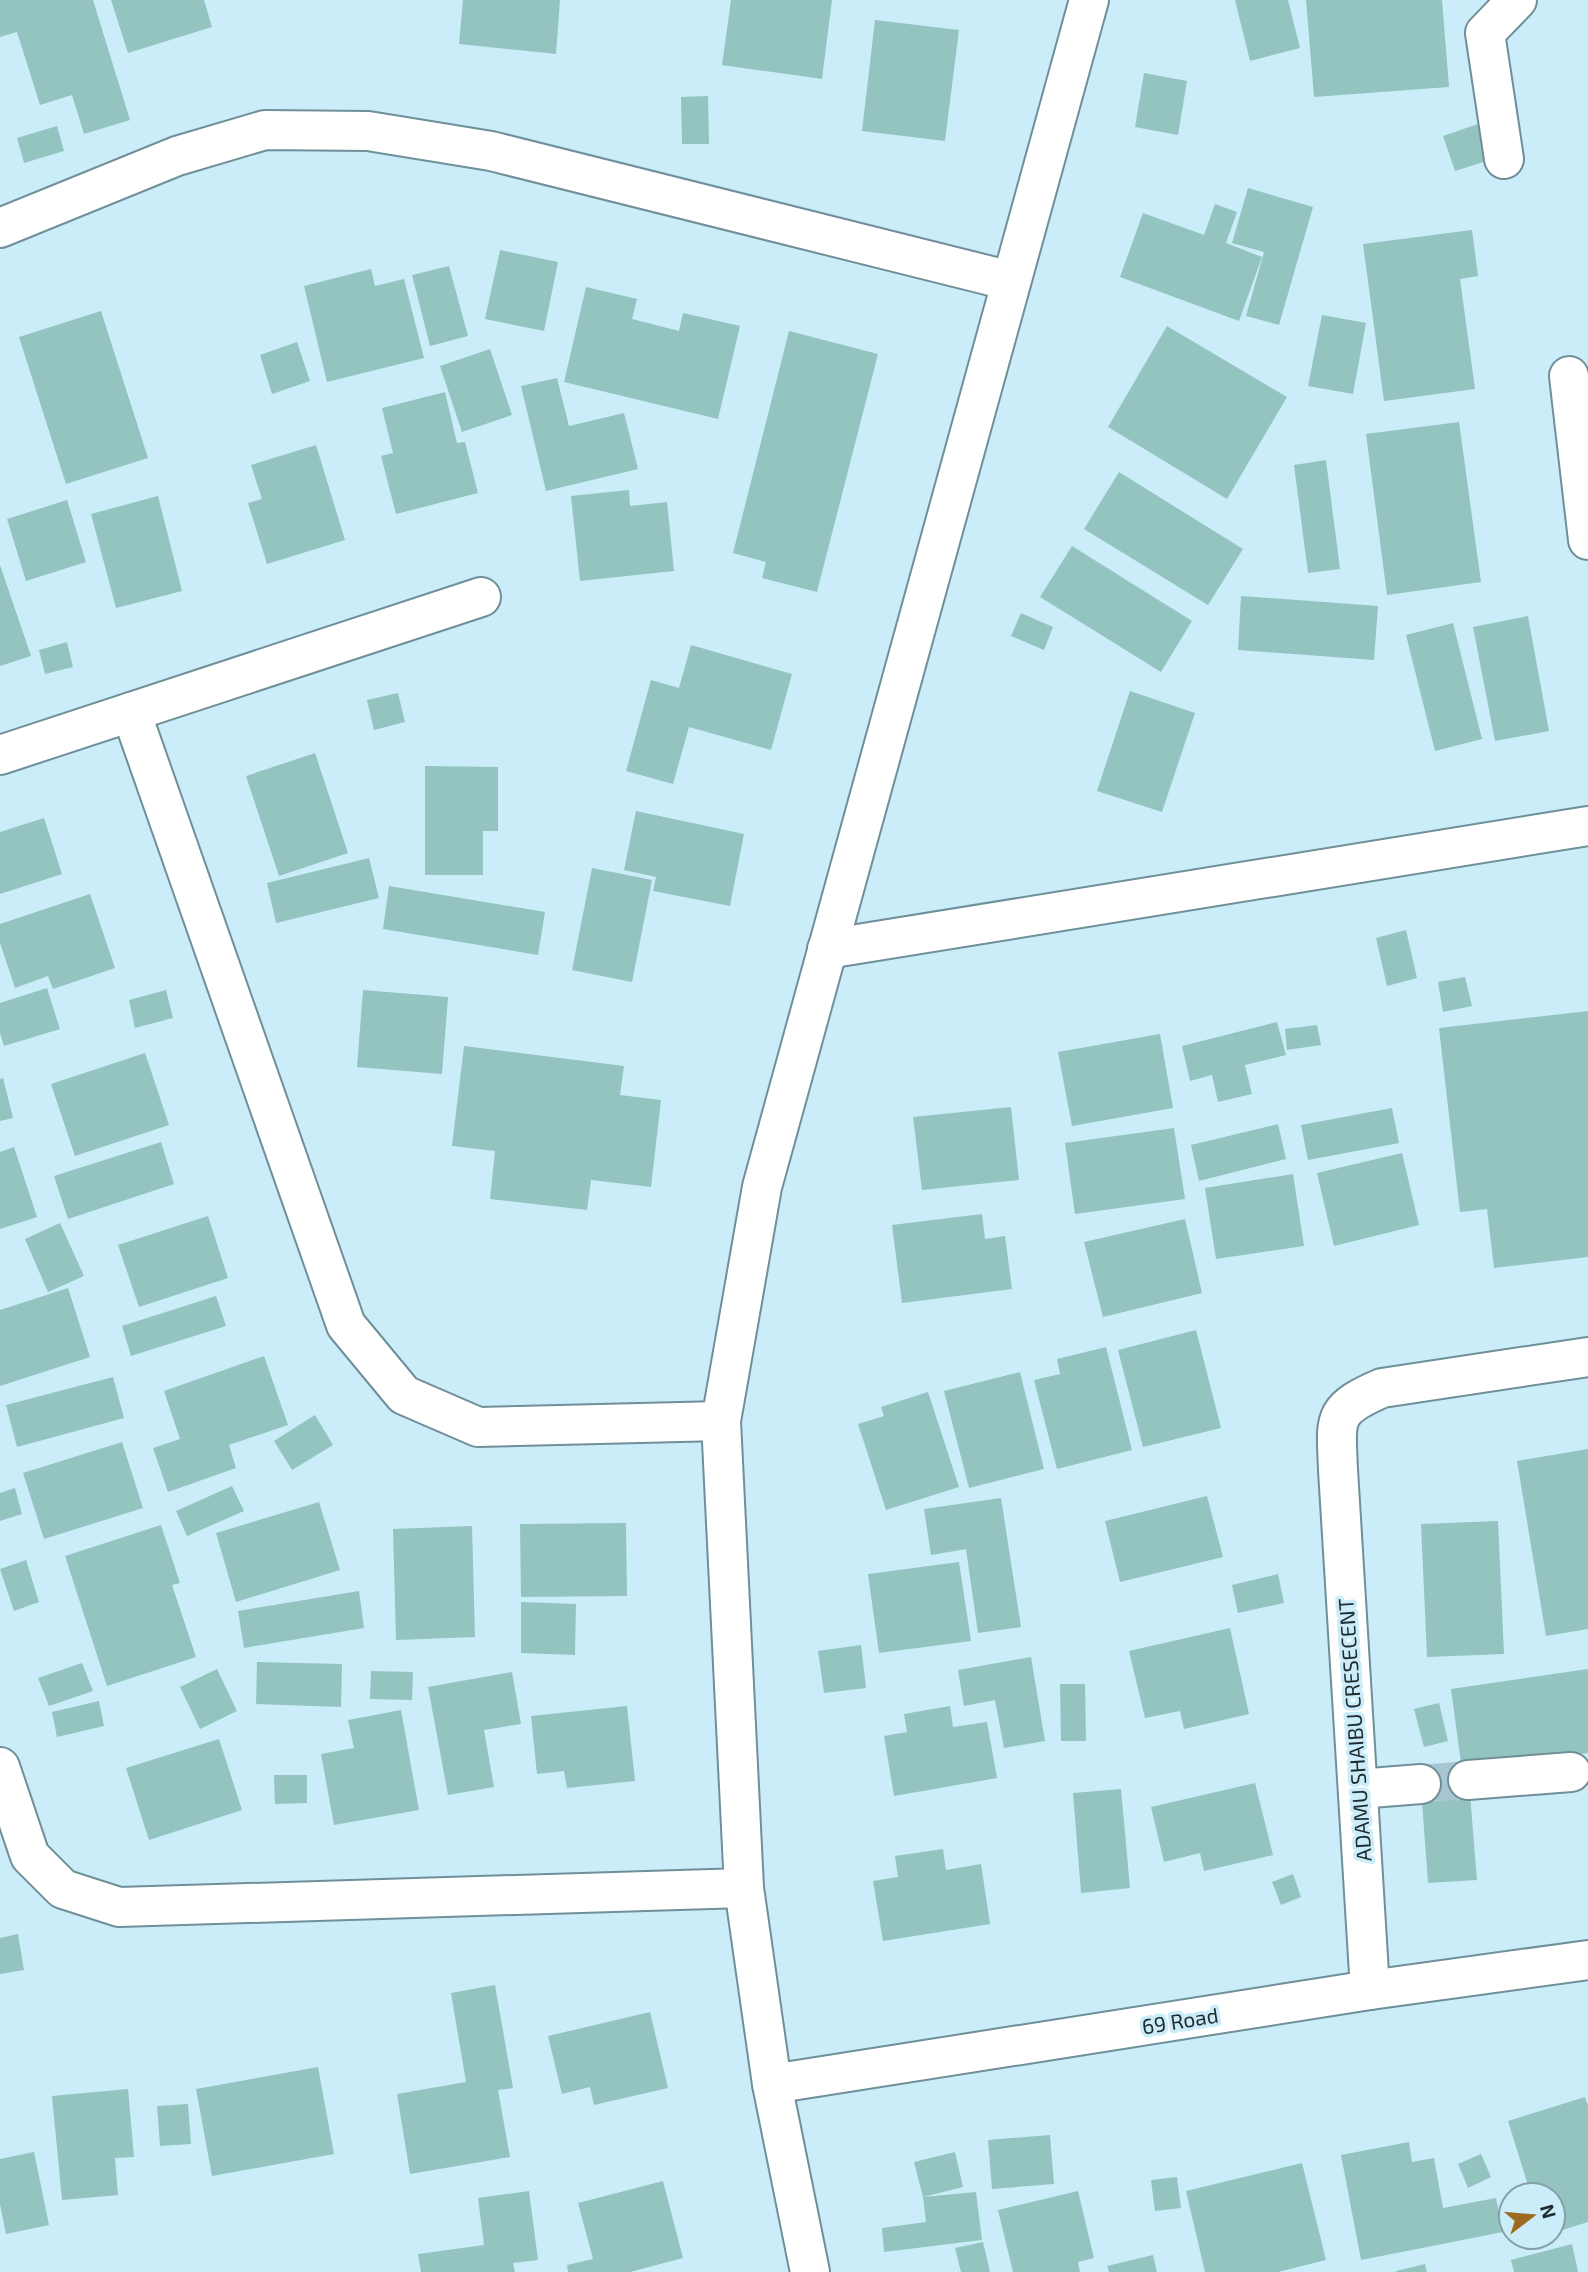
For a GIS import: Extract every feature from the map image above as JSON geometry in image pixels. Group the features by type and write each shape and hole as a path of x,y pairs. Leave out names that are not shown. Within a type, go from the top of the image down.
{"street":[{"path":"810,2272 772,2084 744,1888 721,1421 762,1187 1090,0"},
{"path":"1504,159 1485,33 1517,0"},
{"path":"0,228 177,156 265,130 368,131 491,151 1012,281"},
{"path":"1569,376 1588,540"},
{"path":"0,755 481,597"},
{"path":"131,712 346,1325 404,1395 478,1427 721,1421"},
{"path":"827,949 1588,827"},
{"name":"ADAMU SHAIBU CRESECENT","path":"1370,1990 1338,1470 1337,1434 1341,1412 1354,1400 1382,1388 1588,1357"},
{"path":"0,1767 30,1856 63,1889 119,1908 744,1888"},
{"path":"1468,1780 1571,1772"},
{"path":"1358,1789 1421,1784"},
{"name":"69 Road","path":"772,2084 1370,1990 1588,1960"}],"building":[{"path":"0,0 93,0 130,120 84,134 72,95 40,105 17,32 0,37"},
{"path":"111,0 204,0 212,27 128,53"},
{"path":"463,0 560,0 556,54 459,44"},
{"path":"731,0 832,0 822,79 722,65"},
{"path":"1235,0 1288,0 1300,48 1250,61"},
{"path":"1306,0 1442,0 1449,87 1314,97"},
{"path":"875,20 959,30 945,141 862,131"},
{"path":"1144,73 1187,81 1178,135 1135,127"},
{"path":"708,96 709,144 682,144 681,97"},
{"path":"1481,123 1493,159 1455,171 1443,136"},
{"path":"57,126 64,151 24,163 17,138"},
{"path":"1248,188 1313,207 1279,325 1246,316 1264,252 1232,243"},
{"path":"1215,204 1237,212 1226,243 1262,257 1239,321 1120,277 1143,213 1204,235"},
{"path":"1472,230 1478,276 1460,279 1475,389 1384,401 1363,244"},
{"path":"500,250 558,262 544,331 485,319"},
{"path":"449,266 468,336 430,346 412,275"},
{"path":"371,269 375,286 404,279 424,358 327,382 304,286"},
{"path":"586,287 637,299 632,319 679,331 683,313 740,326 718,419 564,382"},
{"path":"101,311 148,458 66,484 19,337"},
{"path":"1322,315 1366,323 1353,394 1308,386"},
{"path":"1167,326 1287,397 1227,499 1108,427"},
{"path":"789,331 878,354 817,592 762,578 766,562 733,553"},
{"path":"297,342 310,381 272,394 260,355"},
{"path":"490,349 512,415 462,432 440,366"},
{"path":"557,378 569,426 624,413 638,469 546,491 521,386"},
{"path":"445,392 457,443 465,442 478,493 396,514 381,456 393,453 382,408"},
{"path":"1459,422 1481,582 1387,595 1366,434"},
{"path":"316,445 345,540 267,564 248,503 262,499 251,465"},
{"path":"1326,460 1340,569 1308,573 1294,465"},
{"path":"1119,472 1243,549 1208,605 1084,529"},
{"path":"629,490 630,506 667,502 674,571 580,581 571,496"},
{"path":"158,496 182,591 116,608 91,514"},
{"path":"67,500 86,562 26,581 7,519"},
{"path":"1072,546 1192,621 1161,672 1040,597"},
{"path":"0,565 31,656 0,666"},
{"path":"1241,596 1378,606 1374,660 1238,650"},
{"path":"1021,613 1053,627 1044,650 1011,636"},
{"path":"1528,616 1549,731 1495,741 1473,627"},
{"path":"1453,623 1482,739 1435,751 1406,635"},
{"path":"67,642 73,667 45,674 39,650"},
{"path":"691,645 792,674 771,750 689,727 673,784 626,771 651,680 679,688"},
{"path":"1130,691 1195,713 1162,812 1097,791"},
{"path":"398,693 405,722 374,730 367,700"},
{"path":"315,753 348,853 279,876 246,776"},
{"path":"425,766 498,767 498,831 483,831 483,875 425,875"},
{"path":"636,811 744,834 730,906 653,891 656,877 624,870"},
{"path":"44,818 62,874 0,894 0,832"},
{"path":"369,858 379,898 276,923 267,883"},
{"path":"592,868 652,880 632,982 572,970"},
{"path":"389,886 545,912 538,955 383,929"},
{"path":"90,894 115,968 53,989 48,976 15,988 0,943 0,924"},
{"path":"1406,930 1417,978 1387,986 1376,938"},
{"path":"1465,977 1472,1006 1443,1012 1438,982"},
{"path":"47,988 60,1029 4,1046 0,1033 0,1003"},
{"path":"166,990 173,1018 135,1028 129,1000"},
{"path":"363,990 448,997 442,1074 357,1067"},
{"path":"1588,1011 1588,1257 1494,1268 1487,1209 1460,1212 1439,1028"},
{"path":"1277,1022 1286,1055 1245,1065 1252,1094 1218,1102 1212,1075 1190,1081 1182,1046"},
{"path":"1317,1025 1321,1045 1287,1050 1285,1029"},
{"path":"1160,1034 1173,1108 1072,1126 1058,1052"},
{"path":"464,1046 624,1066 620,1095 661,1100 651,1187 591,1180 587,1210 490,1199 495,1151 452,1146"},
{"path":"145,1053 169,1125 75,1156 51,1084"},
{"path":"3,1078 13,1118 0,1121 0,1079"},
{"path":"1011,1107 1019,1180 922,1190 913,1117"},
{"path":"1392,1108 1399,1143 1308,1160 1301,1125"},
{"path":"1278,1124 1286,1159 1199,1181 1191,1145"},
{"path":"1174,1128 1185,1199 1075,1214 1065,1143"},
{"path":"161,1142 174,1184 68,1219 54,1176"},
{"path":"14,1147 37,1217 0,1229 0,1152"},
{"path":"1402,1153 1419,1225 1334,1246 1317,1173"},
{"path":"1293,1174 1304,1246 1216,1259 1205,1188"},
{"path":"982,1214 985,1239 1005,1236 1012,1289 902,1303 892,1225"},
{"path":"208,1216 228,1278 139,1307 118,1245"},
{"path":"1185,1219 1202,1293 1103,1317 1084,1242"},
{"path":"60,1223 84,1276 48,1292 25,1239"},
{"path":"68,1288 90,1357 0,1386 0,1310"},
{"path":"216,1296 226,1326 131,1356 122,1326"},
{"path":"1196,1330 1221,1428 1143,1447 1118,1350"},
{"path":"1106,1347 1132,1450 1057,1469 1034,1380 1060,1374 1057,1359"},
{"path":"264,1356 288,1425 229,1445 236,1468 168,1492 153,1448 180,1439 164,1391"},
{"path":"1020,1372 1044,1469 969,1488 944,1391"},
{"path":"113,1377 124,1418 17,1447 6,1405"},
{"path":"928,1392 959,1487 886,1510 858,1424 884,1416 881,1407"},
{"path":"315,1415 333,1445 292,1470 274,1441"},
{"path":"122,1442 143,1508 44,1539 23,1473"},
{"path":"1588,1449 1588,1629 1546,1636 1517,1461"},
{"path":"232,1486 244,1511 187,1536 176,1511"},
{"path":"15,1488 22,1514 0,1521 0,1493"},
{"path":"1207,1496 1223,1557 1120,1582 1105,1521"},
{"path":"1001,1498 1021,1627 978,1633 966,1549 931,1555 924,1509"},
{"path":"319,1502 340,1570 236,1602 216,1533"},
{"path":"1498,1521 1504,1654 1427,1657 1421,1524"},
{"path":"626,1523 627,1596 521,1597 520,1524"},
{"path":"161,1525 180,1583 172,1585 196,1657 107,1686 65,1556"},
{"path":"472,1526 475,1637 396,1640 393,1529"},
{"path":"26,1560 39,1602 14,1611 0,1569"},
{"path":"959,1562 971,1641 879,1653 868,1574"},
{"path":"1278,1574 1284,1603 1238,1613 1232,1585"},
{"path":"359,1591 364,1628 244,1648 238,1611"},
{"path":"521,1602 576,1604 575,1655 521,1653"},
{"path":"1230,1628 1249,1714 1184,1729 1180,1711 1145,1718 1129,1651"},
{"path":"861,1645 866,1688 824,1693 818,1651"},
{"path":"1031,1657 1045,1741 1004,1748 995,1700 964,1706 958,1670"},
{"path":"257,1662 342,1664 341,1707 256,1704"},
{"path":"82,1663 93,1691 49,1706 38,1678"},
{"path":"217,1669 237,1711 200,1729 180,1687"},
{"path":"1588,1669 1588,1753 1462,1770 1451,1689"},
{"path":"371,1671 413,1672 412,1700 370,1699"},
{"path":"512,1672 521,1724 484,1730 494,1787 448,1795 428,1687"},
{"path":"1060,1684 1085,1684 1086,1741 1061,1741"},
{"path":"99,1701 104,1726 57,1737 52,1712"},
{"path":"1439,1703 1448,1741 1424,1747 1414,1709"},
{"path":"627,1706 635,1781 567,1788 564,1771 537,1774 531,1716"},
{"path":"950,1706 953,1727 987,1722 997,1778 894,1796 884,1736 907,1732 904,1714"},
{"path":"401,1710 419,1810 334,1825 321,1754 354,1748 348,1720"},
{"path":"219,1739 242,1810 149,1840 126,1768"},
{"path":"1468,1770 1477,1880 1428,1883 1420,1774"},
{"path":"274,1775 307,1775 307,1803 275,1804"},
{"path":"1255,1783 1273,1855 1204,1871 1200,1853 1164,1862 1151,1807"},
{"path":"1121,1789 1130,1888 1081,1893 1073,1793"},
{"path":"943,1849 946,1870 981,1864 990,1924 883,1941 873,1881 898,1877 895,1856"},
{"path":"1293,1874 1301,1897 1281,1905 1272,1882"},
{"path":"18,1934 24,1970 0,1974 0,1938"},
{"path":"495,1985 513,2088 498,2090 510,2157 410,2174 397,2094 466,2082 451,1993"},
{"path":"650,2012 668,2088 594,2105 590,2087 562,2094 548,2036"},
{"path":"318,2067 334,2154 212,2176 196,2089"},
{"path":"128,2089 134,2157 115,2158 118,2195 62,2200 52,2096"},
{"path":"1585,2097 1588,2106 1588,2222 1567,2229 1567,2181 1527,2181 1508,2121"},
{"path":"188,2104 191,2144 160,2146 157,2106"},
{"path":"1050,2135 1054,2184 992,2189 988,2140"},
{"path":"1409,2142 1412,2162 1434,2158 1443,2208 1496,2198 1497,2233 1361,2260 1341,2155"},
{"path":"34,2152 49,2225 6,2234 0,2204 0,2159"},
{"path":"955,2152 963,2187 923,2197 914,2162"},
{"path":"1481,2154 1491,2177 1468,2188 1458,2164"},
{"path":"1302,2163 1326,2260 1278,2272 1205,2272 1186,2191"},
{"path":"1177,2177 1181,2208 1155,2211 1151,2180"},
{"path":"663,2181 683,2258 630,2272 568,2272 567,2265 593,2259 578,2203"},
{"path":"529,2191 538,2260 513,2263 515,2272 421,2272 418,2254 484,2245 478,2198"},
{"path":"1078,2191 1094,2258 1078,2262 1080,2272 1013,2272 998,2210"},
{"path":"976,2192 982,2240 884,2252 882,2228 926,2222 923,2197"},
{"path":"983,2242 990,2272 961,2272 955,2248"},
{"path":"1572,2244 1578,2272 1514,2272 1511,2260 1545,2251 1567,2251 1567,2245"},
{"path":"1153,2255 1157,2272 1109,2272 1107,2266"},
{"path":"1425,2264 1427,2272 1396,2272 1396,2271"}],"tunnel":[{"path":"1421,1784 1468,1780"}]}
